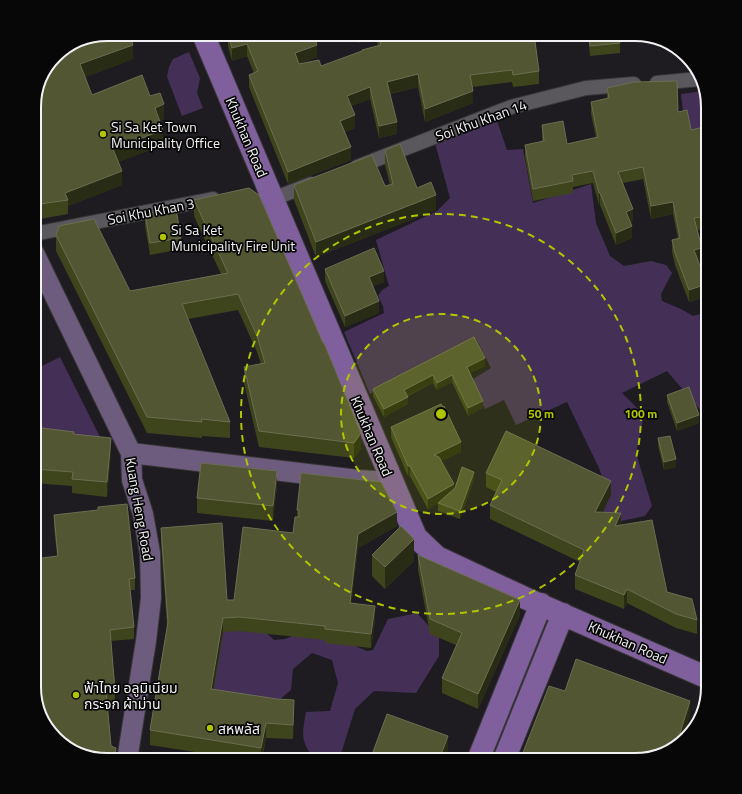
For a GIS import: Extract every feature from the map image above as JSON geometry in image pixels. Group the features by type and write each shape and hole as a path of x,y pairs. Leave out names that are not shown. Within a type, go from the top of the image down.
{"main road":[{"name":"Khukhan Road","path":"206,41 265,193 416,537 437,557 701,675"},
{"path":"481,753 540,604"},
{"path":"507,753 563,614"}],"street":[{"name":"Soi Khu Khan 14","path":"347,170 511,106 586,88 694,79"},
{"path":"265,193 325,179"},
{"name":"Soi Khu Khan 3","path":"41,233 222,197"},
{"name":"Kuang Heng Road","path":"41,267 131,453 132,480 143,514 150,553 151,598 129,753"},
{"path":"131,453 358,480 392,482"}],"shaded area":[{"path":"189,52 200,78 197,93 203,108 182,116 167,77 169,67 173,59"},
{"path":"698,92 701,107 701,147 684,120 681,94"},
{"path":"497,121 507,150 523,149 533,203 591,184 596,223 610,256 624,266 651,261 666,265 672,273 661,294 662,301 693,316 701,314 701,411 667,371 622,393 644,415 636,453 652,506 645,516 598,526 609,496 599,468 567,402 516,425 504,400 485,409 470,381 491,368 476,339 370,394 344,332 384,313 383,306 378,296 382,290 389,286 376,240 437,211 450,198 435,143"},
{"path":"60,357 106,449 41,442 41,366"},
{"path":"232,600 252,602 258,625 274,640 285,639 300,633 317,630 367,651 373,650 388,619 417,613 439,637 439,656 416,693 374,691 355,709 341,753 310,753 305,743 303,732 306,712 330,711 338,683 332,660 312,653 293,669 291,690 278,701 211,698 224,611"}],"building":[{"name":"Si Sa Ket Town Municipality Office","path":"132,41 133,45 80,64 92,95 142,75 150,96 160,93 164,104 155,108 163,130 113,149 122,171 65,193 68,200 41,204 41,103 43,90 55,67 63,57 74,50 98,42"},
{"path":"230,41 316,41 317,45 295,53 299,64 319,60 321,66 362,50 381,45 380,41 535,41 539,71 513,75 512,70 470,75 473,91 425,109 418,74 387,82 397,122 379,126 370,87 347,96 355,115 340,121 351,147 288,172 249,75 258,71 247,44 232,48"},
{"path":"590,41 620,41 620,43 590,46"},
{"path":"677,81 678,112 687,110 691,130 701,128 701,217 694,218 701,248 694,250 701,268 701,286 689,290 675,253 672,240 680,238 673,202 651,206 643,167 618,172 633,209 626,212 632,226 616,233 599,193 593,171 572,175 573,181 533,189 525,145 544,141 542,125 563,121 567,144 598,137 591,102 609,98 607,88 634,82"},
{"path":"400,144 417,188 431,182 436,195 316,242 294,185 372,155 385,186 393,184 385,150"},
{"path":"249,188 259,195 324,343 361,433 354,443 259,431 244,367 265,363 257,336 238,294 182,304 230,422 201,419 202,422 147,417 56,235 59,226 94,219 130,291 228,273 194,200"},
{"path":"176,209 181,238 150,243 145,214"},
{"path":"374,248 384,271 369,277 379,301 345,316 325,269"},
{"path":"474,337 485,358 467,367 483,401 468,408 452,375 437,383 433,375 404,390 408,397 384,409 373,389"},
{"path":"689,387 699,415 677,423 667,395"},
{"path":"441,404 443,407 444,406 461,442 434,455 439,457 454,484 428,499 410,466 408,466 391,427"},
{"path":"41,428 74,432 73,434 111,438 107,482 72,479 73,472 41,470"},
{"path":"506,431 611,481 595,512 621,513 615,526 652,520 667,592 692,599 697,620 676,614 627,589 624,595 575,575 584,550 490,505 502,480 486,473"},
{"path":"670,436 676,459 664,462 658,438"},
{"path":"201,463 277,471 273,506 197,498"},
{"path":"462,467 474,472 460,511 438,503 455,488"},
{"path":"301,473 381,482 397,512 358,534 350,603 375,606 371,634 325,629 325,626 239,617 223,618 211,689 277,699 294,700 293,725 266,723 261,748 150,730 168,622 161,528 222,523 227,600 234,600 243,527 293,533 295,517 299,517 299,510 297,510"},
{"path":"127,504 135,578 129,579 134,627 110,630 115,690 106,691 111,746 116,748 115,753 90,751 70,742 63,737 48,716 41,687 41,558 58,556 54,515 98,510 98,507"},
{"path":"401,526 414,539 385,567 372,555"},
{"path":"418,555 520,600 478,694 442,678 462,633 430,619"},
{"path":"576,659 690,701 679,736 664,746 656,749 635,753 523,753 549,686 565,691"},
{"path":"387,714 448,736 442,753 373,753"}],"place":[{"name":"Si Sa Ket Town Municipality Office","path":"103,134"},
{"name":"Si Sa Ket Municipality Fire Unit","path":"163,237"},
{"name":"ฟ้าไทย อลูมิเนียม กระจก ผ้าม่าน","path":"76,695"},
{"name":"สหพลัส","path":"210,728"}]}
